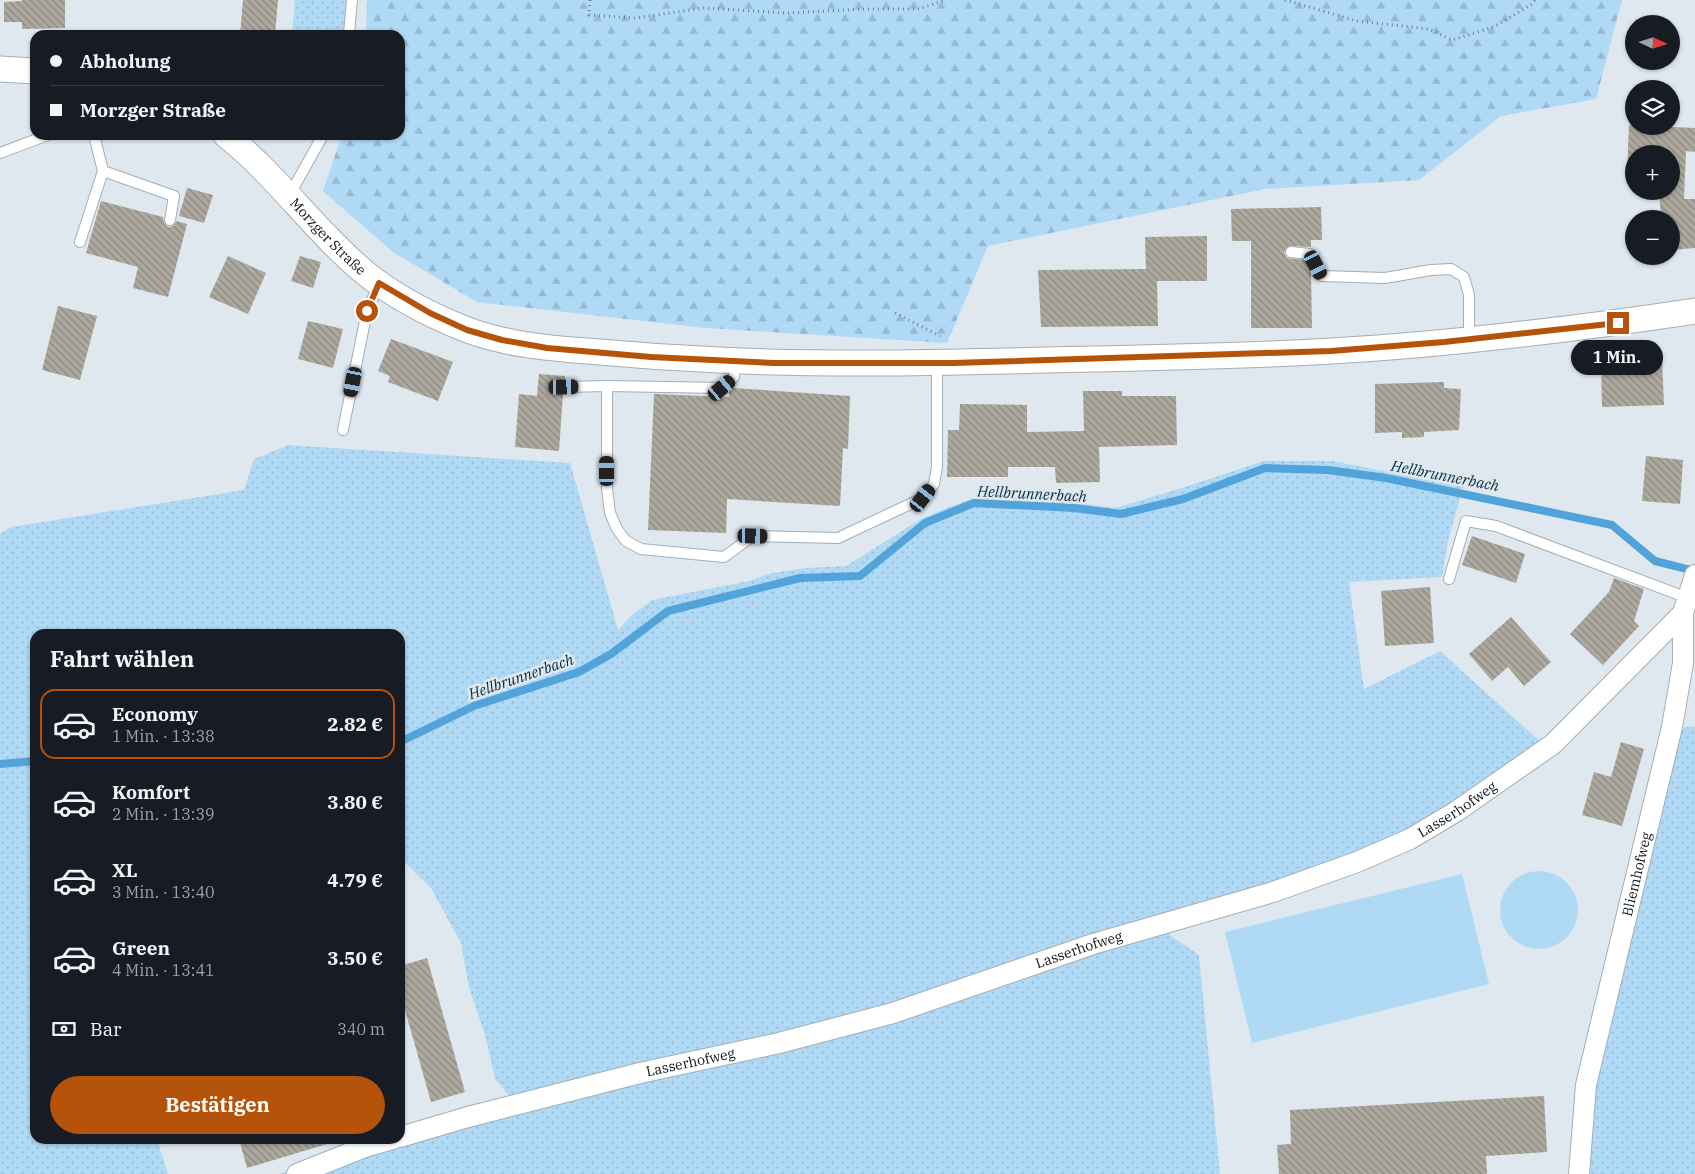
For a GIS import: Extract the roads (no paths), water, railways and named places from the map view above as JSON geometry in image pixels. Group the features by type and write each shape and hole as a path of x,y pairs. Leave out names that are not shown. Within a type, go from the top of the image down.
{"street":[{"path":"0,69 30,71"},
{"name":"Morzger Straße","path":"232,140 248,152 344,253 365,273 379,283 430,313 467,330 502,340 547,348 651,357 774,363 936,363 1331,351 1618,323 1695,311"},
{"name":"Lasserhofweg","path":"405,1136 578,1088 779,1043 893,1013 1093,944 1273,892 1357,862 1410,839 1457,811 1553,744 1690,592"},
{"name":"Bliemhofweg","path":"1579,1174 1586,1085 1672,727 1683,664 1690,592"},
{"path":"297,1174 376,1144"}],"lane":[{"path":"349,30 352,0"},
{"path":"0,153 35,140"},
{"path":"80,242 103,171 95,140"},
{"path":"289,196 321,140"},
{"path":"103,171 174,196 170,220"},
{"path":"1291,252 1310,254 1322,276 1385,278 1431,270 1451,269 1464,277 1469,295 1469,339"},
{"path":"343,430 367,311 379,283"},
{"path":"564,387 722,388 734,377 736,361"},
{"path":"607,386 607,488 610,513 617,530 626,541 642,550 724,557 753,536 838,538 923,498 934,484 937,467 936,363"},
{"path":"1449,579 1466,522 1496,526 1690,592"}],"waterway":[{"name":"Hellbrunnerbach","path":"405,740 474,706 579,672 611,654 668,611 800,578 860,576 925,523 974,503 1074,508 1121,514 1183,499 1265,468 1328,470 1386,478 1612,525 1655,561 1695,571"},
{"name":"Hellbrunnerbach","path":"0,764 30,761"}]}
